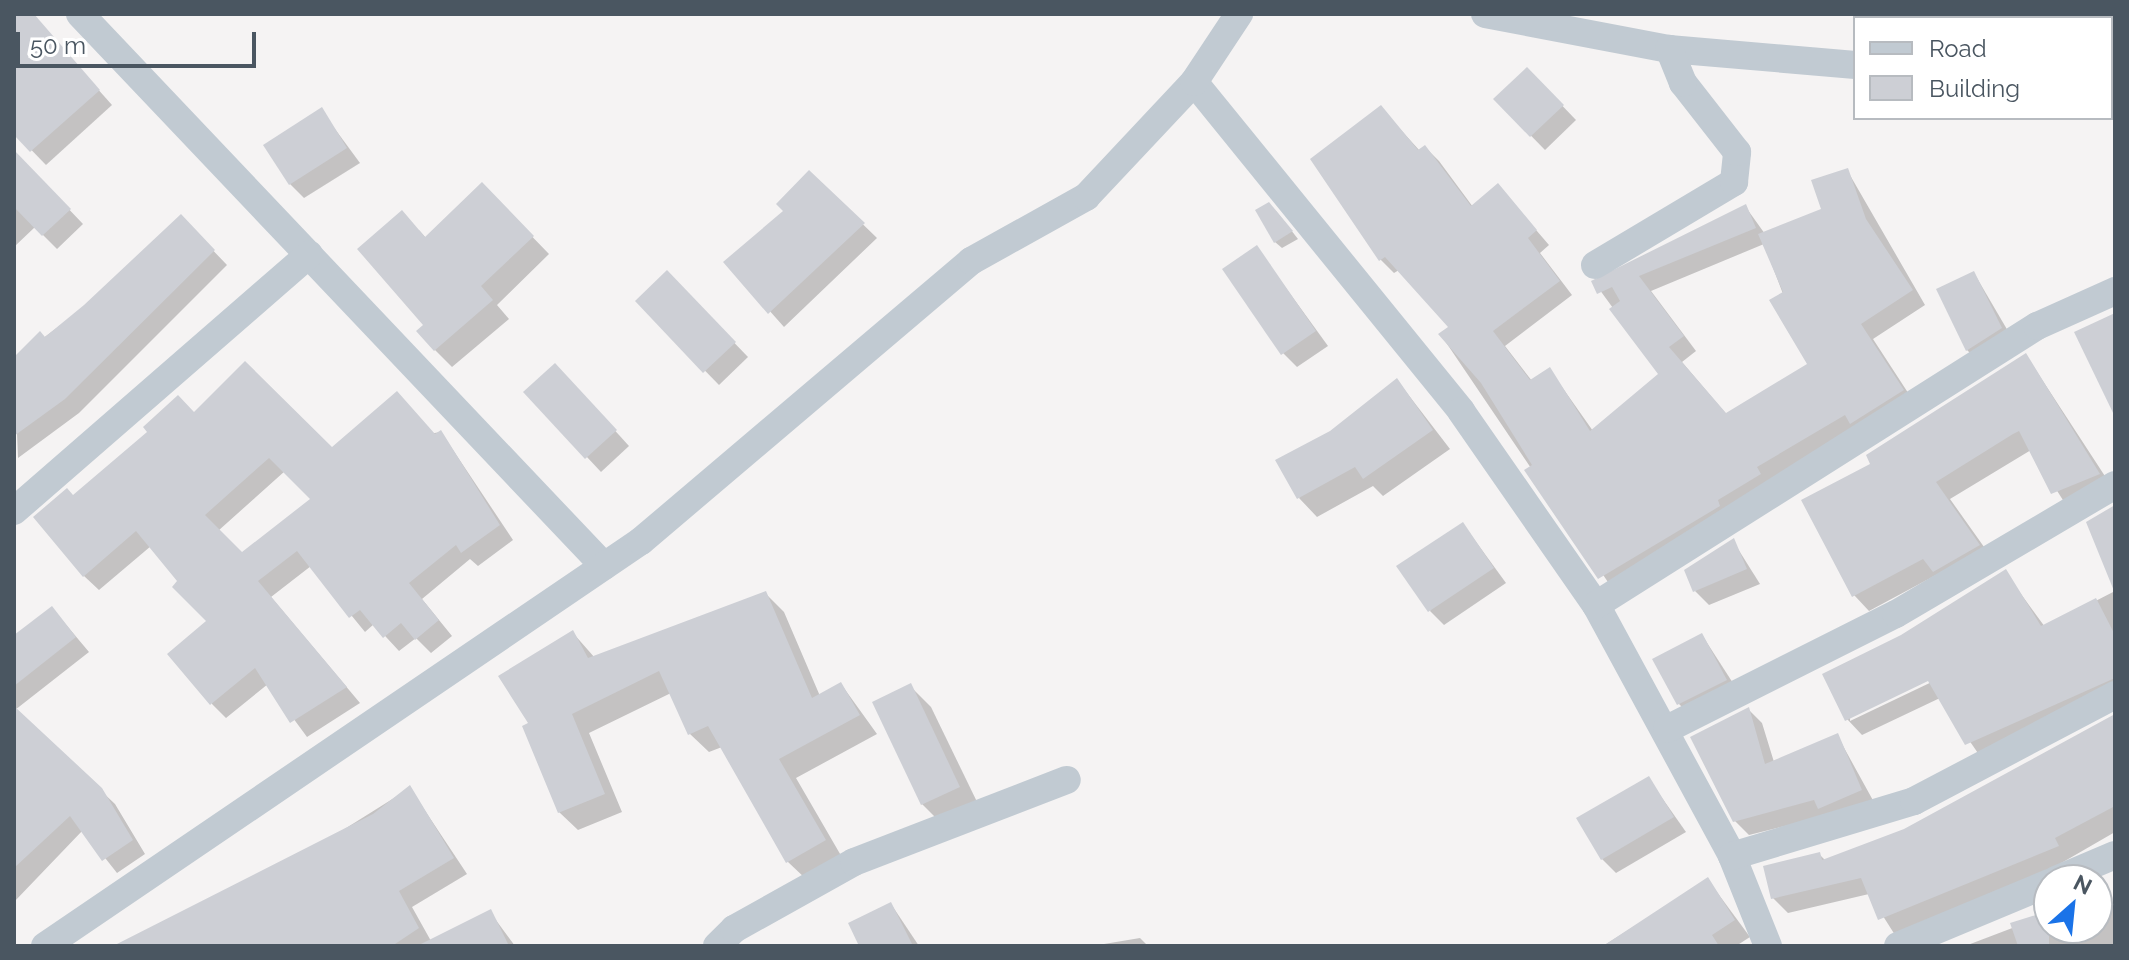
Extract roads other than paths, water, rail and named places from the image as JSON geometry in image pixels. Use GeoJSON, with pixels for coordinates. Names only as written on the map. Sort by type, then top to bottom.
{"type":"FeatureCollection","features":[{"type":"Feature","properties":{"kind":"street"},"geometry":{"type":"LineString","coordinates":[[80,14],[604,566]]}},
{"type":"Feature","properties":{"kind":"street"},"geometry":{"type":"LineString","coordinates":[[45,946],[78,936],[604,566],[971,261],[1086,197],[1194,82],[1239,14]]}},
{"type":"Feature","properties":{"kind":"street"},"geometry":{"type":"LineString","coordinates":[[1485,14],[1669,49],[1853,65]]}},
{"type":"Feature","properties":{"kind":"street"},"geometry":{"type":"LineString","coordinates":[[1595,265],[1734,182],[1737,152],[1683,83],[1669,49]]}},
{"type":"Feature","properties":{"kind":"street"},"geometry":{"type":"LineString","coordinates":[[1194,82],[1461,411],[1596,605],[1667,729],[1732,856],[1768,946]]}},
{"type":"Feature","properties":{"kind":"street"},"geometry":{"type":"LineString","coordinates":[[14,511],[309,255]]}},
{"type":"Feature","properties":{"kind":"street"},"geometry":{"type":"LineString","coordinates":[[1596,605],[2037,326],[2115,291]]}},
{"type":"Feature","properties":{"kind":"street"},"geometry":{"type":"LineString","coordinates":[[1667,729],[1896,614],[2115,485]]}},
{"type":"Feature","properties":{"kind":"street"},"geometry":{"type":"LineString","coordinates":[[1732,856],[1914,801],[2115,695]]}},
{"type":"Feature","properties":{"kind":"street"},"geometry":{"type":"LineString","coordinates":[[717,946],[734,929],[854,862],[1067,780]]}},
{"type":"Feature","properties":{"kind":"street"},"geometry":{"type":"LineString","coordinates":[[2094,864],[2115,855]]}},
{"type":"Feature","properties":{"kind":"street"},"geometry":{"type":"LineString","coordinates":[[1898,946],[2033,890]]}}]}
